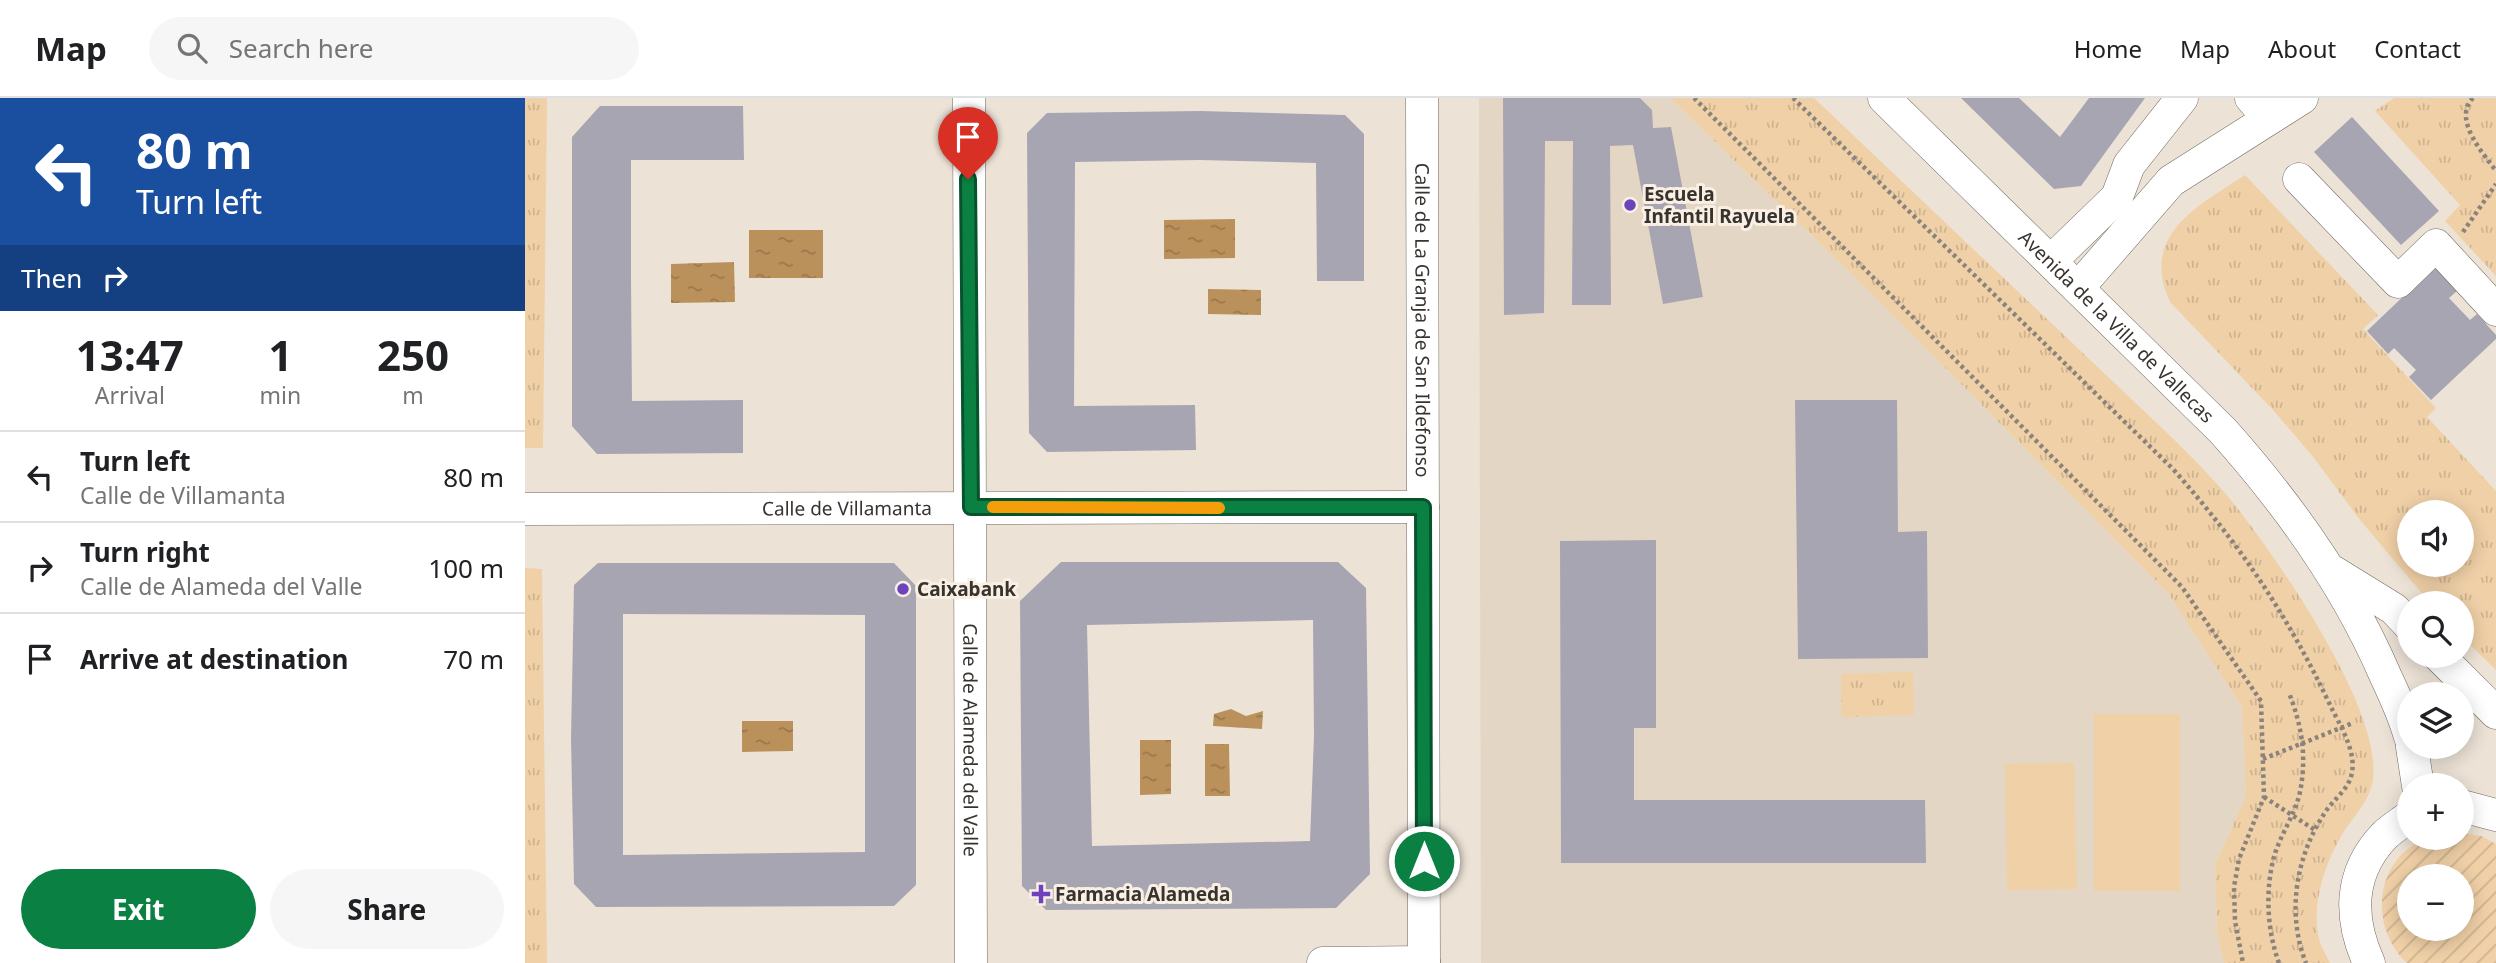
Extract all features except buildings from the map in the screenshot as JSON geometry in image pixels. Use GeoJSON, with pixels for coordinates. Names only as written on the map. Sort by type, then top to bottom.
{"type":"FeatureCollection","features":[{"type":"Feature","properties":{"kind":"street","name":"Calle de Alameda del Valle"},"geometry":{"type":"LineString","coordinates":[[969,98],[971,963]]}},
{"type":"Feature","properties":{"kind":"street","name":"Calle de La Granja de San Ildefonso"},"geometry":{"type":"LineString","coordinates":[[1422,98],[1424,963]]}},
{"type":"Feature","properties":{"kind":"street","name":"Avenida de la Villa de Vallecas"},"geometry":{"type":"LineString","coordinates":[[1884,98],[2239,448],[2293,516],[2329,569],[2379,660],[2397,705]]}},
{"type":"Feature","properties":{"kind":"street"},"geometry":{"type":"LineString","coordinates":[[2050,261],[2117,197],[2129,165],[2182,98]]}},
{"type":"Feature","properties":{"kind":"street"},"geometry":{"type":"LineString","coordinates":[[2078,288],[2171,181],[2262,107],[2302,98]]}},
{"type":"Feature","properties":{"kind":"street"},"geometry":{"type":"LineString","coordinates":[[2299,179],[2398,282],[2436,245],[2496,310]]}},
{"type":"Feature","properties":{"kind":"street"},"geometry":{"type":"LineString","coordinates":[[2117,197],[2171,181]]}},
{"type":"Feature","properties":{"kind":"street","name":"Calle de Villamanta"},"geometry":{"type":"LineString","coordinates":[[525,509],[1423,507]]}},
{"type":"Feature","properties":{"kind":"street","name":"Avenida de la Villa de Vallecas"},"geometry":{"type":"LineString","coordinates":[[2329,569],[2397,612]]}},
{"type":"Feature","properties":{"kind":"street"},"geometry":{"type":"LineString","coordinates":[[2451,668],[2496,713]]}},
{"type":"Feature","properties":{"kind":"street"},"geometry":{"type":"LineString","coordinates":[[2474,809],[2496,815]]}},
{"type":"Feature","properties":{"kind":"street"},"geometry":{"type":"LineString","coordinates":[[2369,963],[2358,940],[2354,912],[2357,884],[2367,858],[2384,836],[2397,826]]}},
{"type":"Feature","properties":{"kind":"street"},"geometry":{"type":"LineString","coordinates":[[1324,963],[1424,963]]}},
{"type":"Feature","properties":{"kind":"path"},"geometry":{"type":"LineString","coordinates":[[1694,98],[2182,587],[2261,701],[2264,797],[2239,859],[2234,887],[2235,921],[2243,963]]}},
{"type":"Feature","properties":{"kind":"path"},"geometry":{"type":"LineString","coordinates":[[1793,98],[2173,469],[2217,519],[2279,606],[2341,729],[2351,755],[2353,771],[2348,785],[2327,810],[2315,830],[2301,861],[2295,891],[2297,923],[2306,963]]}},
{"type":"Feature","properties":{"kind":"path"},"geometry":{"type":"LineString","coordinates":[[2473,98],[2465,113],[2472,135],[2496,171]]}},
{"type":"Feature","properties":{"kind":"path"},"geometry":{"type":"LineString","coordinates":[[2460,237],[2496,184]]}},
{"type":"Feature","properties":{"kind":"path"},"geometry":{"type":"LineString","coordinates":[[2279,963],[2270,929],[2269,899],[2274,857],[2299,796],[2303,775],[2304,743],[2299,717],[2289,693]]}},
{"type":"Feature","properties":{"kind":"path"},"geometry":{"type":"LineString","coordinates":[[2263,759],[2353,723]]}},
{"type":"Feature","properties":{"kind":"path"},"geometry":{"type":"LineString","coordinates":[[2264,797],[2315,830]]}},
{"type":"Feature","properties":{"kind":"shaded area"},"geometry":{"type":"Polygon","coordinates":[[[1479,98],[1670,98],[1871,293],[2168,593],[2242,707],[2246,796],[2215,865],[2217,932],[2224,963],[1481,963],[1479,98]]]}},
{"type":"Feature","properties":{"kind":"green space"},"geometry":{"type":"Polygon","coordinates":[[[525,98],[547,98],[543,448],[525,448],[525,98]]]}},
{"type":"Feature","properties":{"kind":"green space"},"geometry":{"type":"Polygon","coordinates":[[[1670,98],[1814,98],[2181,447],[2222,490],[2249,524],[2325,638],[2364,722],[2373,758],[2369,794],[2336,845],[2325,870],[2318,898],[2319,939],[2330,963],[2224,963],[2217,932],[2215,865],[2246,796],[2242,707],[2168,593],[1871,293],[1670,98]]]}},
{"type":"Feature","properties":{"kind":"green space"},"geometry":{"type":"Polygon","coordinates":[[[2394,98],[2496,98],[2496,276],[2445,221],[2460,205],[2375,111],[2394,98]]]}},
{"type":"Feature","properties":{"kind":"green space"},"geometry":{"type":"Polygon","coordinates":[[[2245,175],[2378,315],[2363,329],[2436,408],[2427,417],[2496,491],[2496,670],[2474,649],[2474,591],[2420,591],[2408,577],[2474,577],[2474,500],[2397,500],[2397,564],[2274,411],[2170,302],[2162,279],[2162,258],[2168,241],[2178,225],[2209,198],[2245,175]]]}},
{"type":"Feature","properties":{"kind":"green space"},"geometry":{"type":"Polygon","coordinates":[[[525,568],[542,569],[547,963],[525,963],[525,568]]]}},
{"type":"Feature","properties":{"kind":"green space"},"geometry":{"type":"Polygon","coordinates":[[[1913,672],[1914,715],[1841,717],[1841,674],[1913,672]]]}},
{"type":"Feature","properties":{"kind":"green space"},"geometry":{"type":"Polygon","coordinates":[[[2094,714],[2180,714],[2180,891],[2094,891],[2094,714]]]}},
{"type":"Feature","properties":{"kind":"green space"},"geometry":{"type":"Polygon","coordinates":[[[2074,763],[2077,889],[2007,890],[2005,764],[2074,763]]]}},
{"type":"Feature","properties":{"kind":"green space"},"geometry":{"type":"Polygon","coordinates":[[[2474,835],[2496,844],[2496,963],[2407,963],[2395,949],[2383,914],[2382,896],[2386,879],[2407,850],[2474,850],[2474,835]]]}},
{"type":"Feature","properties":{"kind":"water"},"geometry":{"type":"Polygon","coordinates":[[[1235,219],[1235,258],[1164,259],[1164,220],[1235,219]]]}},
{"type":"Feature","properties":{"kind":"water"},"geometry":{"type":"Polygon","coordinates":[[[749,230],[823,230],[823,278],[749,278],[749,230]]]}},
{"type":"Feature","properties":{"kind":"water"},"geometry":{"type":"Polygon","coordinates":[[[734,262],[735,302],[671,303],[671,264],[734,262]]]}},
{"type":"Feature","properties":{"kind":"water"},"geometry":{"type":"Polygon","coordinates":[[[1208,289],[1261,290],[1261,315],[1208,314],[1208,289]]]}},
{"type":"Feature","properties":{"kind":"water"},"geometry":{"type":"Polygon","coordinates":[[[1231,709],[1246,716],[1263,711],[1262,729],[1213,726],[1214,714],[1231,709]]]}},
{"type":"Feature","properties":{"kind":"water"},"geometry":{"type":"Polygon","coordinates":[[[742,721],[793,721],[793,751],[742,752],[742,721]]]}},
{"type":"Feature","properties":{"kind":"water"},"geometry":{"type":"Polygon","coordinates":[[[1140,740],[1171,740],[1171,794],[1140,795],[1140,740]]]}},
{"type":"Feature","properties":{"kind":"water"},"geometry":{"type":"Polygon","coordinates":[[[1205,744],[1229,744],[1230,796],[1205,796],[1205,744]]]}},
{"type":"Feature","properties":{"kind":"slow traffic"},"geometry":{"type":"LineString","coordinates":[[993,507],[1219,508]]}},
{"type":"Feature","properties":{"kind":"place","name":"Escuela Infantil Rayuela"},"geometry":{"type":"Point","coordinates":[1630,205]}},
{"type":"Feature","properties":{"kind":"place","name":"Caixabank"},"geometry":{"type":"Point","coordinates":[903,589]}},
{"type":"Feature","properties":{"kind":"place","name":"Farmacia Alameda"},"geometry":{"type":"Point","coordinates":[1041,894]}},
{"type":"Feature","properties":{"kind":"route"},"geometry":{"type":"LineString","coordinates":[[968,179],[971,507],[1423,507],[1424,861]]}}]}
